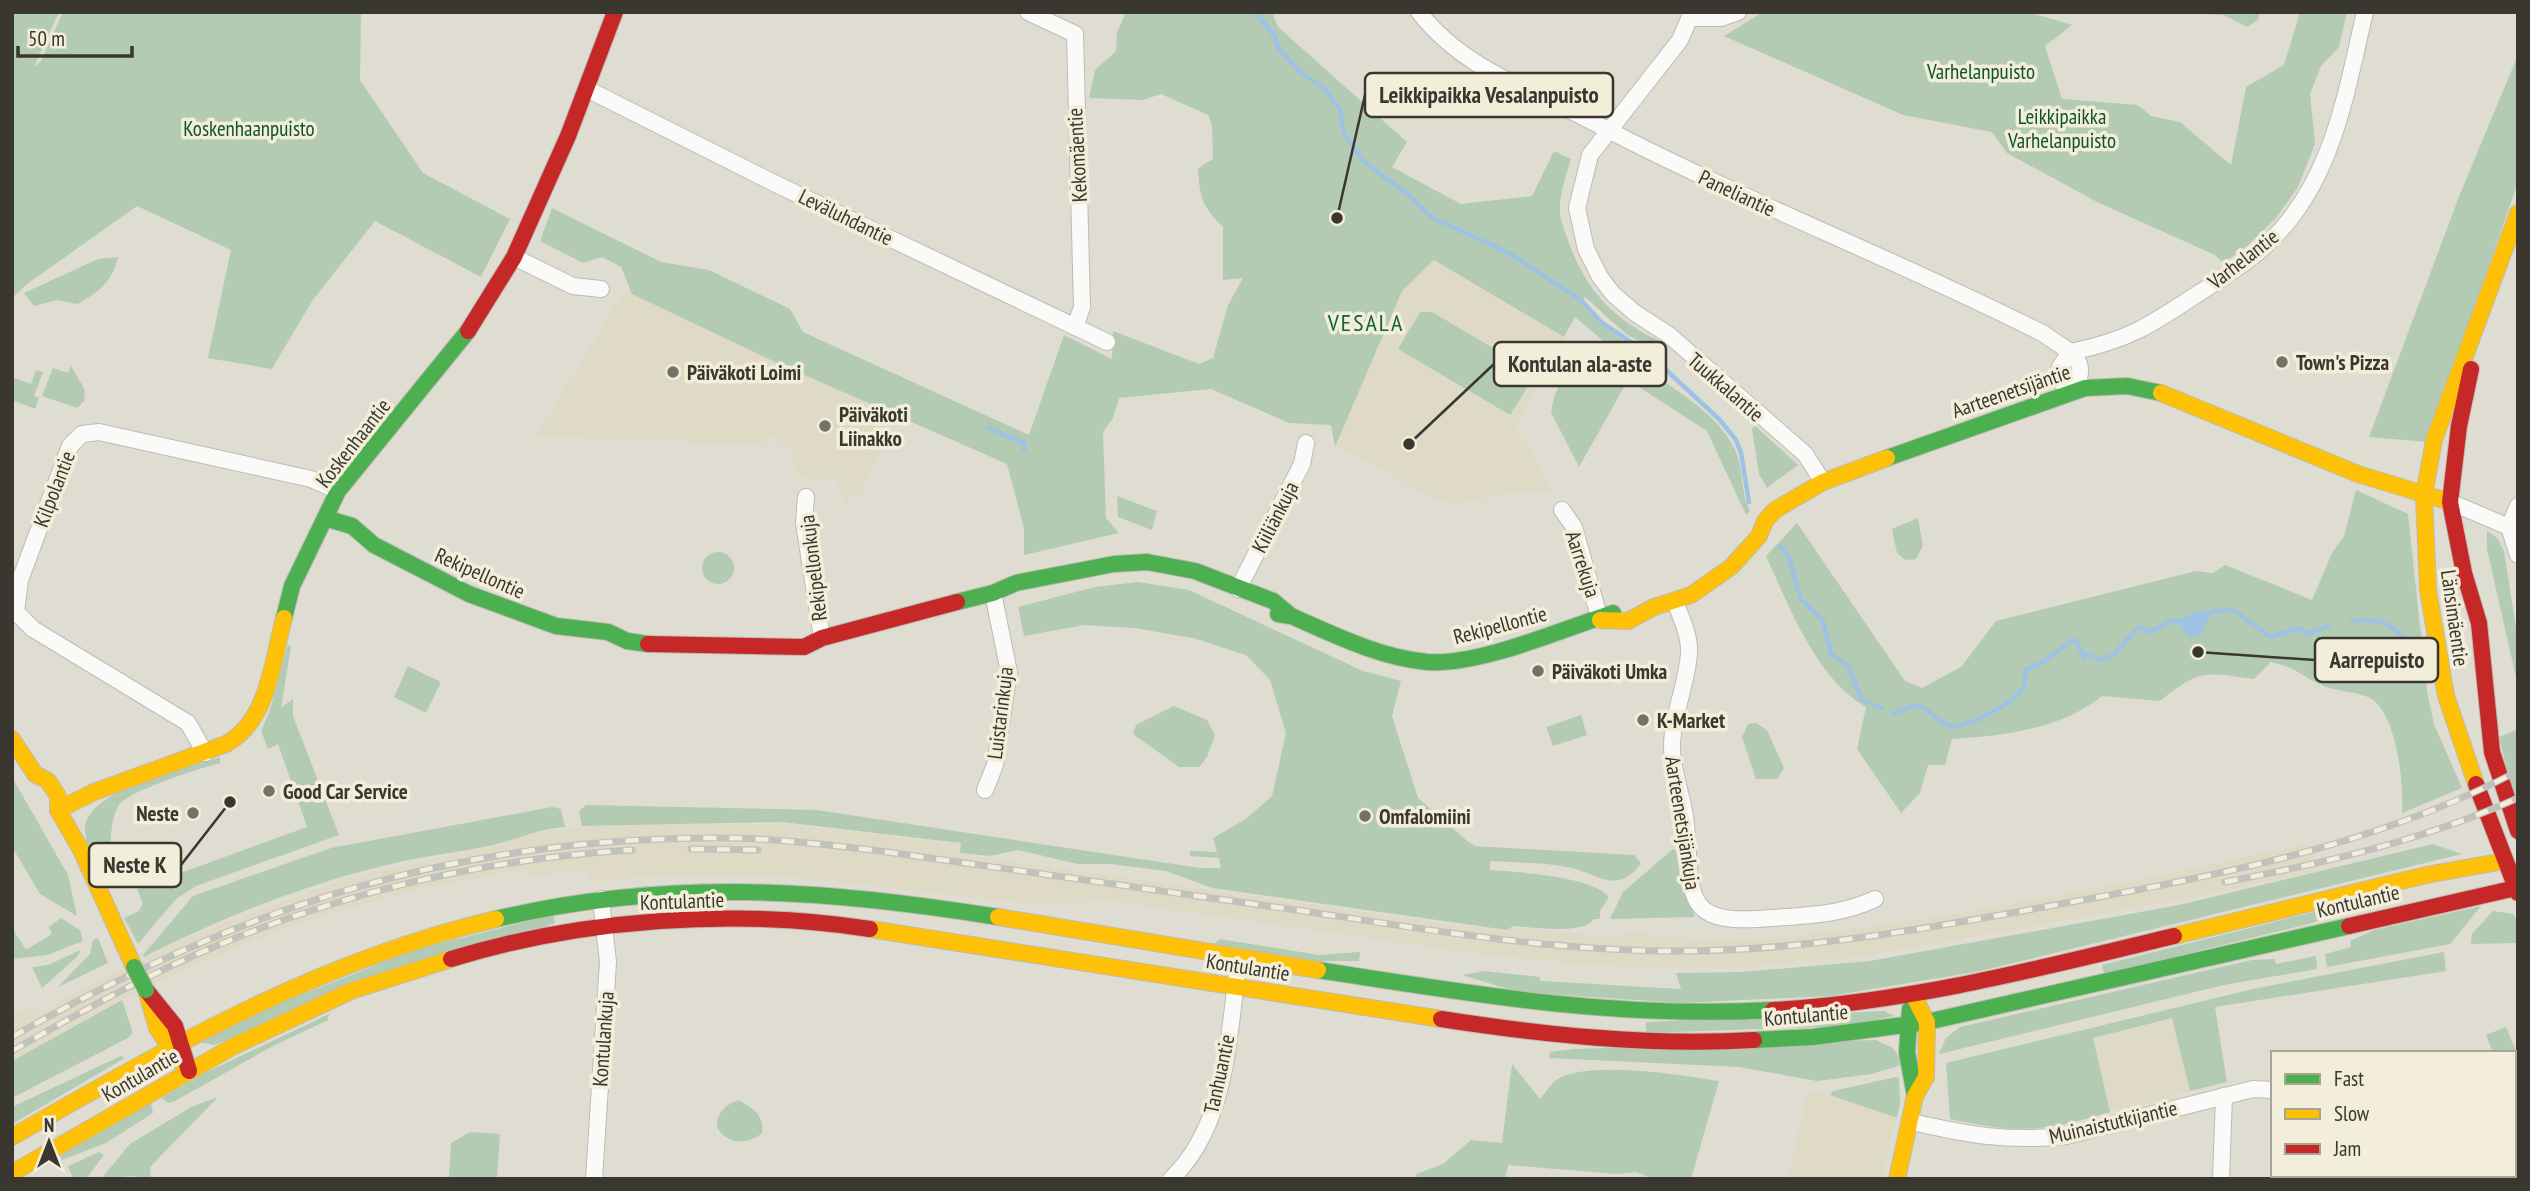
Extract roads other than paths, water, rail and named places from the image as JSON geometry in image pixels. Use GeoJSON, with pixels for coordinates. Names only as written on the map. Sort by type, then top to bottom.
{"type":"FeatureCollection","features":[{"type":"Feature","properties":{"kind":"main road","name":"Koskenhaantie"},"geometry":{"type":"LineString","coordinates":[[58,810],[94,792],[205,752],[240,736],[258,714],[292,586],[338,491],[458,347],[514,257],[587,89],[615,12]]}},
{"type":"Feature","properties":{"kind":"main road","name":"Länsimäentie"},"geometry":{"type":"LineString","coordinates":[[2517,890],[2511,860],[2446,696],[2428,590],[2424,495],[2430,459],[2441,420],[2518,213]]}},
{"type":"Feature","properties":{"kind":"main road","name":"Länsimäentie"},"geometry":{"type":"LineString","coordinates":[[2486,305],[2459,426],[2450,502],[2463,573],[2479,623],[2492,752],[2518,831]]}},
{"type":"Feature","properties":{"kind":"main road","name":"Aarteenetsijäntie"},"geometry":{"type":"LineString","coordinates":[[1675,602],[1714,581],[1759,536],[1773,529],[1784,517],[1789,504],[1824,482],[2074,390],[2109,386],[2161,392],[2358,474],[2450,502]]}},
{"type":"Feature","properties":{"kind":"main road","name":"Rekipellontie"},"geometry":{"type":"LineString","coordinates":[[325,518],[345,540],[374,545],[492,604],[573,629],[608,632],[627,641],[659,646],[703,648],[768,645],[793,636],[822,638],[993,593],[1009,583],[1025,579],[1044,580],[1105,564],[1154,562],[1181,566],[1238,589],[1265,595],[1280,602],[1292,616],[1371,651],[1429,662],[1476,657],[1600,620],[1625,608],[1654,607],[1675,602]]}},
{"type":"Feature","properties":{"kind":"main road"},"geometry":{"type":"LineString","coordinates":[[12,739],[35,774],[48,781],[58,796],[58,810],[86,860],[146,990],[151,1020],[167,1050],[189,1071]]}},
{"type":"Feature","properties":{"kind":"main road","name":"Kontulantie"},"geometry":{"type":"LineString","coordinates":[[12,1137],[253,1004],[381,952],[480,923],[601,899],[713,891],[801,892],[891,903],[1507,1001],[1660,1013],[1811,1009],[1913,995],[1985,982],[2426,875],[2511,860]]}},
{"type":"Feature","properties":{"kind":"main road","name":"Kontulantie"},"geometry":{"type":"LineString","coordinates":[[12,1173],[189,1071],[303,1012],[396,975],[491,947],[605,926],[718,919],[846,925],[1533,1033],[1604,1040],[1737,1041],[1813,1037],[1927,1022],[2517,890]]}},
{"type":"Feature","properties":{"kind":"main road"},"geometry":{"type":"LineString","coordinates":[[146,990],[167,1011],[184,1040],[189,1071]]}},
{"type":"Feature","properties":{"kind":"main road"},"geometry":{"type":"LineString","coordinates":[[1913,995],[1927,1022],[1926,1077],[1915,1096]]}},
{"type":"Feature","properties":{"kind":"main road"},"geometry":{"type":"LineString","coordinates":[[1897,1179],[1912,1122],[1915,1096],[1910,1079],[1906,1026],[1913,995]]}},
{"type":"Feature","properties":{"kind":"street","name":"Kekomäentie"},"geometry":{"type":"LineString","coordinates":[[1028,12],[1074,34],[1082,307],[1075,327]]}},
{"type":"Feature","properties":{"kind":"street","name":"Paneliantie"},"geometry":{"type":"LineString","coordinates":[[1419,12],[1440,37],[1473,62],[1606,132],[2029,327],[2070,352]]}},
{"type":"Feature","properties":{"kind":"street"},"geometry":{"type":"LineString","coordinates":[[1692,15],[1721,18],[1738,12]]}},
{"type":"Feature","properties":{"kind":"street","name":"Varhelantie"},"geometry":{"type":"LineString","coordinates":[[2070,352],[2131,337],[2245,263],[2284,227],[2309,192],[2330,150],[2365,12]]}},
{"type":"Feature","properties":{"kind":"street","name":"Tuukkalantie"},"geometry":{"type":"LineString","coordinates":[[1692,15],[1680,40],[1590,155],[1577,208],[1586,248],[1600,277],[1635,313],[1669,335],[1805,454],[1824,482]]}},
{"type":"Feature","properties":{"kind":"street","name":"Leväluhdantie"},"geometry":{"type":"LineString","coordinates":[[587,89],[774,183],[1107,342]]}},
{"type":"Feature","properties":{"kind":"street"},"geometry":{"type":"LineString","coordinates":[[514,257],[573,286],[601,289]]}},
{"type":"Feature","properties":{"kind":"street"},"geometry":{"type":"LineString","coordinates":[[2070,352],[2060,367],[2062,382],[2074,390]]}},
{"type":"Feature","properties":{"kind":"street","name":"Kilpolantie"},"geometry":{"type":"LineString","coordinates":[[205,752],[188,723],[33,629],[16,612],[20,580],[70,446],[82,434],[99,432],[311,479],[338,491]]}},
{"type":"Feature","properties":{"kind":"street","name":"Kiiliänkuja"},"geometry":{"type":"LineString","coordinates":[[1238,589],[1302,464],[1306,443]]}},
{"type":"Feature","properties":{"kind":"street","name":"Rekipellonkuja"},"geometry":{"type":"LineString","coordinates":[[806,497],[804,523],[822,638]]}},
{"type":"Feature","properties":{"kind":"street"},"geometry":{"type":"LineString","coordinates":[[2450,502],[2509,527]]}},
{"type":"Feature","properties":{"kind":"street"},"geometry":{"type":"LineString","coordinates":[[2518,506],[2509,527],[2518,555]]}},
{"type":"Feature","properties":{"kind":"street","name":"Aarrekuja"},"geometry":{"type":"LineString","coordinates":[[1562,510],[1574,527],[1600,620]]}},
{"type":"Feature","properties":{"kind":"street","name":"Luistarinkuja"},"geometry":{"type":"LineString","coordinates":[[985,790],[995,765],[1009,672],[993,593]]}},
{"type":"Feature","properties":{"kind":"street","name":"Aarteenetsijänkuja"},"geometry":{"type":"LineString","coordinates":[[1675,602],[1689,653],[1673,729],[1672,761],[1686,816],[1688,879],[1696,901],[1715,916],[1740,921],[1848,912],[1875,899]]}},
{"type":"Feature","properties":{"kind":"street","name":"Kontulankuja"},"geometry":{"type":"LineString","coordinates":[[594,1179],[608,962],[601,899]]}},
{"type":"Feature","properties":{"kind":"street","name":"Tanhuantie"},"geometry":{"type":"LineString","coordinates":[[1177,1177],[1198,1146],[1216,1102],[1239,958]]}},
{"type":"Feature","properties":{"kind":"street","name":"Muinaistutkijantie"},"geometry":{"type":"LineString","coordinates":[[1912,1122],[1975,1136],[2034,1140],[2066,1136],[2252,1089],[2271,1090]]}},
{"type":"Feature","properties":{"kind":"street"},"geometry":{"type":"LineString","coordinates":[[2221,1179],[2224,1096]]}},
{"type":"Feature","properties":{"kind":"water"},"geometry":{"type":"Polygon","coordinates":[[[2196,611],[2212,612],[2200,636],[2190,637],[2181,629],[2179,621],[2196,611]]]}},
{"type":"Feature","properties":{"kind":"waterway"},"geometry":{"type":"LineString","coordinates":[[1255,12],[1274,35],[1279,49],[1300,72],[1325,89],[1340,110],[1344,134],[1364,162],[1410,196],[1431,217],[1505,251],[1580,299],[1602,323],[1649,354],[1720,420],[1736,440],[1741,453],[1749,502]]}},
{"type":"Feature","properties":{"kind":"waterway"},"geometry":{"type":"LineString","coordinates":[[988,428],[1024,443],[1024,450]]}},
{"type":"Feature","properties":{"kind":"waterway"},"geometry":{"type":"LineString","coordinates":[[1781,547],[1790,560],[1800,598],[1823,621],[1831,654],[1848,666],[1862,700],[1882,708]]}},
{"type":"Feature","properties":{"kind":"waterway"},"geometry":{"type":"LineString","coordinates":[[2207,613],[2231,609],[2271,637],[2298,628],[2309,634],[2328,626]]}},
{"type":"Feature","properties":{"kind":"waterway"},"geometry":{"type":"LineString","coordinates":[[1893,713],[1919,706],[1944,723],[1963,725],[2013,698],[2024,686],[2026,670],[2045,661],[2072,640],[2076,641],[2084,657],[2088,654],[2101,660],[2113,655],[2139,627],[2150,632],[2171,621],[2182,621]]}},
{"type":"Feature","properties":{"kind":"waterway"},"geometry":{"type":"LineString","coordinates":[[2352,621],[2378,622],[2398,633],[2403,640],[2411,669],[2418,680]]}},
{"type":"Feature","properties":{"kind":"railway"},"geometry":{"type":"LineString","coordinates":[[12,1037],[97,991],[182,951],[267,917],[353,888],[441,866],[531,850],[624,841],[721,838],[781,841],[880,851],[1482,937],[1616,949],[1718,950],[1774,947],[1887,934],[2215,874],[2370,833],[2420,815],[2518,771]]}},
{"type":"Feature","properties":{"kind":"railway"},"geometry":{"type":"LineString","coordinates":[[2225,882],[2374,849],[2447,826],[2518,798]]}},
{"type":"Feature","properties":{"kind":"railway"},"geometry":{"type":"LineString","coordinates":[[691,849],[758,850]]}},
{"type":"Feature","properties":{"kind":"railway"},"geometry":{"type":"LineString","coordinates":[[12,1051],[102,1001],[195,955],[301,914],[355,897],[464,871],[632,850]]}},
{"type":"Feature","properties":{"kind":"place","name":"Leikkipaikka Vesalanpuisto"},"geometry":{"type":"Point","coordinates":[1337,218]}},
{"type":"Feature","properties":{"kind":"place","name":"Town's Pizza"},"geometry":{"type":"Point","coordinates":[2282,362]}},
{"type":"Feature","properties":{"kind":"place","name":"Päiväkoti Loimi"},"geometry":{"type":"Point","coordinates":[673,372]}},
{"type":"Feature","properties":{"kind":"place","name":"Päiväkoti Liinakko"},"geometry":{"type":"Point","coordinates":[825,426]}},
{"type":"Feature","properties":{"kind":"place","name":"Kontulan ala-aste"},"geometry":{"type":"Point","coordinates":[1409,444]}},
{"type":"Feature","properties":{"kind":"place","name":"Aarrepuisto"},"geometry":{"type":"Point","coordinates":[2198,652]}},
{"type":"Feature","properties":{"kind":"place","name":"Päiväkoti Umka"},"geometry":{"type":"Point","coordinates":[1538,671]}},
{"type":"Feature","properties":{"kind":"place","name":"K-Market"},"geometry":{"type":"Point","coordinates":[1643,720]}},
{"type":"Feature","properties":{"kind":"place","name":"Good Car Service"},"geometry":{"type":"Point","coordinates":[269,791]}},
{"type":"Feature","properties":{"kind":"place","name":"Neste K"},"geometry":{"type":"Point","coordinates":[230,802]}},
{"type":"Feature","properties":{"kind":"place","name":"Neste"},"geometry":{"type":"Point","coordinates":[193,813]}},
{"type":"Feature","properties":{"kind":"place","name":"Omfalomiini"},"geometry":{"type":"Point","coordinates":[1365,816]}},
{"type":"Feature","properties":{"kind":"district","name":"VESALA"},"geometry":{"type":"Point","coordinates":[1366,322]}},
{"type":"Feature","properties":{"kind":"park label","name":"Varhelanpuisto"},"geometry":{"type":"Point","coordinates":[1981,71]}},
{"type":"Feature","properties":{"kind":"park label","name":"Koskenhaanpuisto"},"geometry":{"type":"Point","coordinates":[249,128]}},
{"type":"Feature","properties":{"kind":"park label","name":"Leikkipaikka Varhelanpuisto"},"geometry":{"type":"Point","coordinates":[2062,128]}}]}
